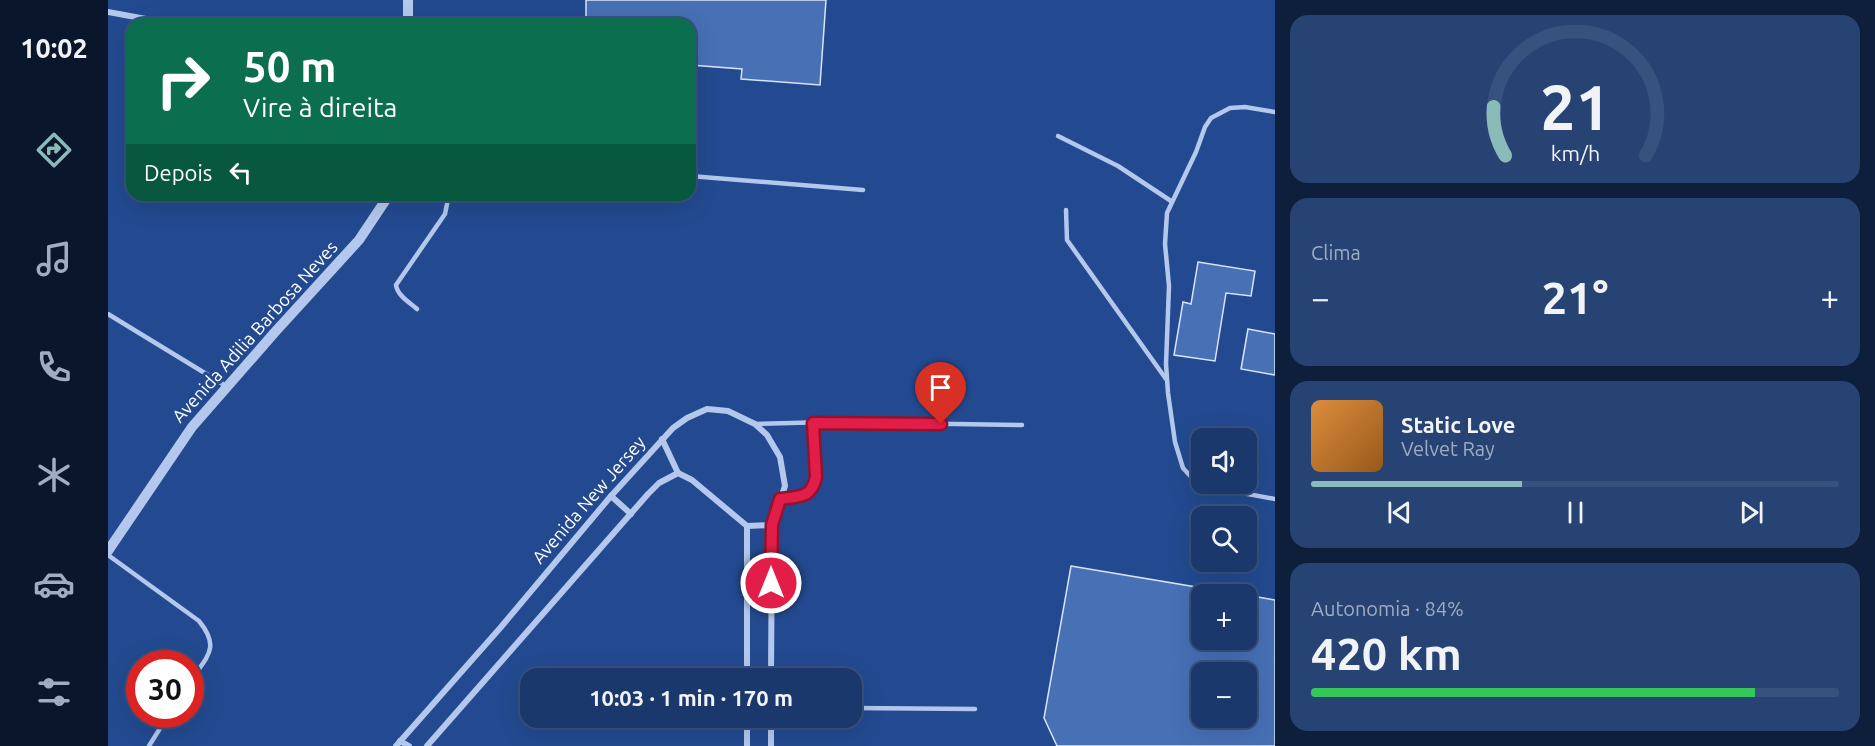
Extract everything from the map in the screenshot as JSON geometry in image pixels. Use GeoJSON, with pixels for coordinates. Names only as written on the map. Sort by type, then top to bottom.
{"type":"FeatureCollection","features":[{"type":"Feature","properties":{"kind":"street"},"geometry":{"type":"LineString","coordinates":[[408,0],[408,18]]}},
{"type":"Feature","properties":{"kind":"street"},"geometry":{"type":"LineString","coordinates":[[108,12],[140,18]]}},
{"type":"Feature","properties":{"kind":"street","name":"Avenida Adilia Barbosa Neves"},"geometry":{"type":"LineString","coordinates":[[108,553],[184,436],[358,240],[385,201]]}},
{"type":"Feature","properties":{"kind":"street","name":"Avenida New Jersey"},"geometry":{"type":"LineString","coordinates":[[398,743],[662,439],[687,418],[707,409],[728,411],[755,424],[767,435],[780,457],[785,486],[772,525],[771,668]]}},
{"type":"Feature","properties":{"kind":"street"},"geometry":{"type":"LineString","coordinates":[[662,439],[678,474],[692,480],[747,526],[772,525]]}},
{"type":"Feature","properties":{"kind":"street"},"geometry":{"type":"LineString","coordinates":[[427,746],[648,494],[659,483],[678,474]]}},
{"type":"Feature","properties":{"kind":"street"},"geometry":{"type":"LineString","coordinates":[[611,496],[631,514]]}},
{"type":"Feature","properties":{"kind":"street"},"geometry":{"type":"LineString","coordinates":[[747,526],[747,668]]}},
{"type":"Feature","properties":{"kind":"street"},"geometry":{"type":"LineString","coordinates":[[747,728],[747,746]]}},
{"type":"Feature","properties":{"kind":"street"},"geometry":{"type":"LineString","coordinates":[[771,728],[771,746]]}},
{"type":"Feature","properties":{"kind":"street"},"geometry":{"type":"LineString","coordinates":[[398,743],[409,746]]}},
{"type":"Feature","properties":{"kind":"lane"},"geometry":{"type":"LineString","coordinates":[[1191,477],[1183,468],[1175,442],[1168,382],[1169,286],[1165,225],[1171,201],[1211,118],[1230,108],[1245,107],[1275,112]]}},
{"type":"Feature","properties":{"kind":"lane"},"geometry":{"type":"LineString","coordinates":[[1058,136],[1118,166],[1171,201]]}},
{"type":"Feature","properties":{"kind":"lane"},"geometry":{"type":"LineString","coordinates":[[696,176],[863,190]]}},
{"type":"Feature","properties":{"kind":"lane"},"geometry":{"type":"LineString","coordinates":[[417,309],[402,296],[396,285],[445,214],[448,201]]}},
{"type":"Feature","properties":{"kind":"lane"},"geometry":{"type":"LineString","coordinates":[[1066,210],[1067,240],[1168,382]]}},
{"type":"Feature","properties":{"kind":"lane"},"geometry":{"type":"LineString","coordinates":[[108,314],[226,386]]}},
{"type":"Feature","properties":{"kind":"lane"},"geometry":{"type":"LineString","coordinates":[[780,499],[804,495],[810,492],[814,485],[816,477],[813,423]]}},
{"type":"Feature","properties":{"kind":"lane"},"geometry":{"type":"LineString","coordinates":[[755,424],[1022,425]]}},
{"type":"Feature","properties":{"kind":"lane"},"geometry":{"type":"LineString","coordinates":[[1248,494],[1275,499]]}},
{"type":"Feature","properties":{"kind":"lane"},"geometry":{"type":"LineString","coordinates":[[108,553],[199,621],[209,633],[212,644],[204,661]]}},
{"type":"Feature","properties":{"kind":"lane"},"geometry":{"type":"LineString","coordinates":[[862,708],[975,709]]}},
{"type":"Feature","properties":{"kind":"lane"},"geometry":{"type":"LineString","coordinates":[[149,746],[161,728]]}},
{"type":"Feature","properties":{"kind":"building"},"geometry":{"type":"Polygon","coordinates":[[[586,0],[826,0],[820,85],[741,79],[742,69],[696,65],[696,18],[586,18],[586,0]]]}},
{"type":"Feature","properties":{"kind":"building"},"geometry":{"type":"Polygon","coordinates":[[[1198,262],[1255,271],[1251,296],[1226,293],[1215,361],[1174,355],[1183,302],[1191,304],[1198,262]]]}},
{"type":"Feature","properties":{"kind":"building"},"geometry":{"type":"Polygon","coordinates":[[[1248,329],[1275,334],[1275,375],[1241,369],[1248,329]]]}},
{"type":"Feature","properties":{"kind":"building"},"geometry":{"type":"Polygon","coordinates":[[[1071,566],[1191,586],[1191,650],[1257,650],[1257,597],[1275,600],[1275,746],[1057,746],[1044,718],[1071,566]]]}},
{"type":"Feature","properties":{"kind":"route"},"geometry":{"type":"LineString","coordinates":[[771,583],[772,525],[780,499],[804,495],[810,492],[814,485],[816,477],[813,423],[941,424]]}}]}
